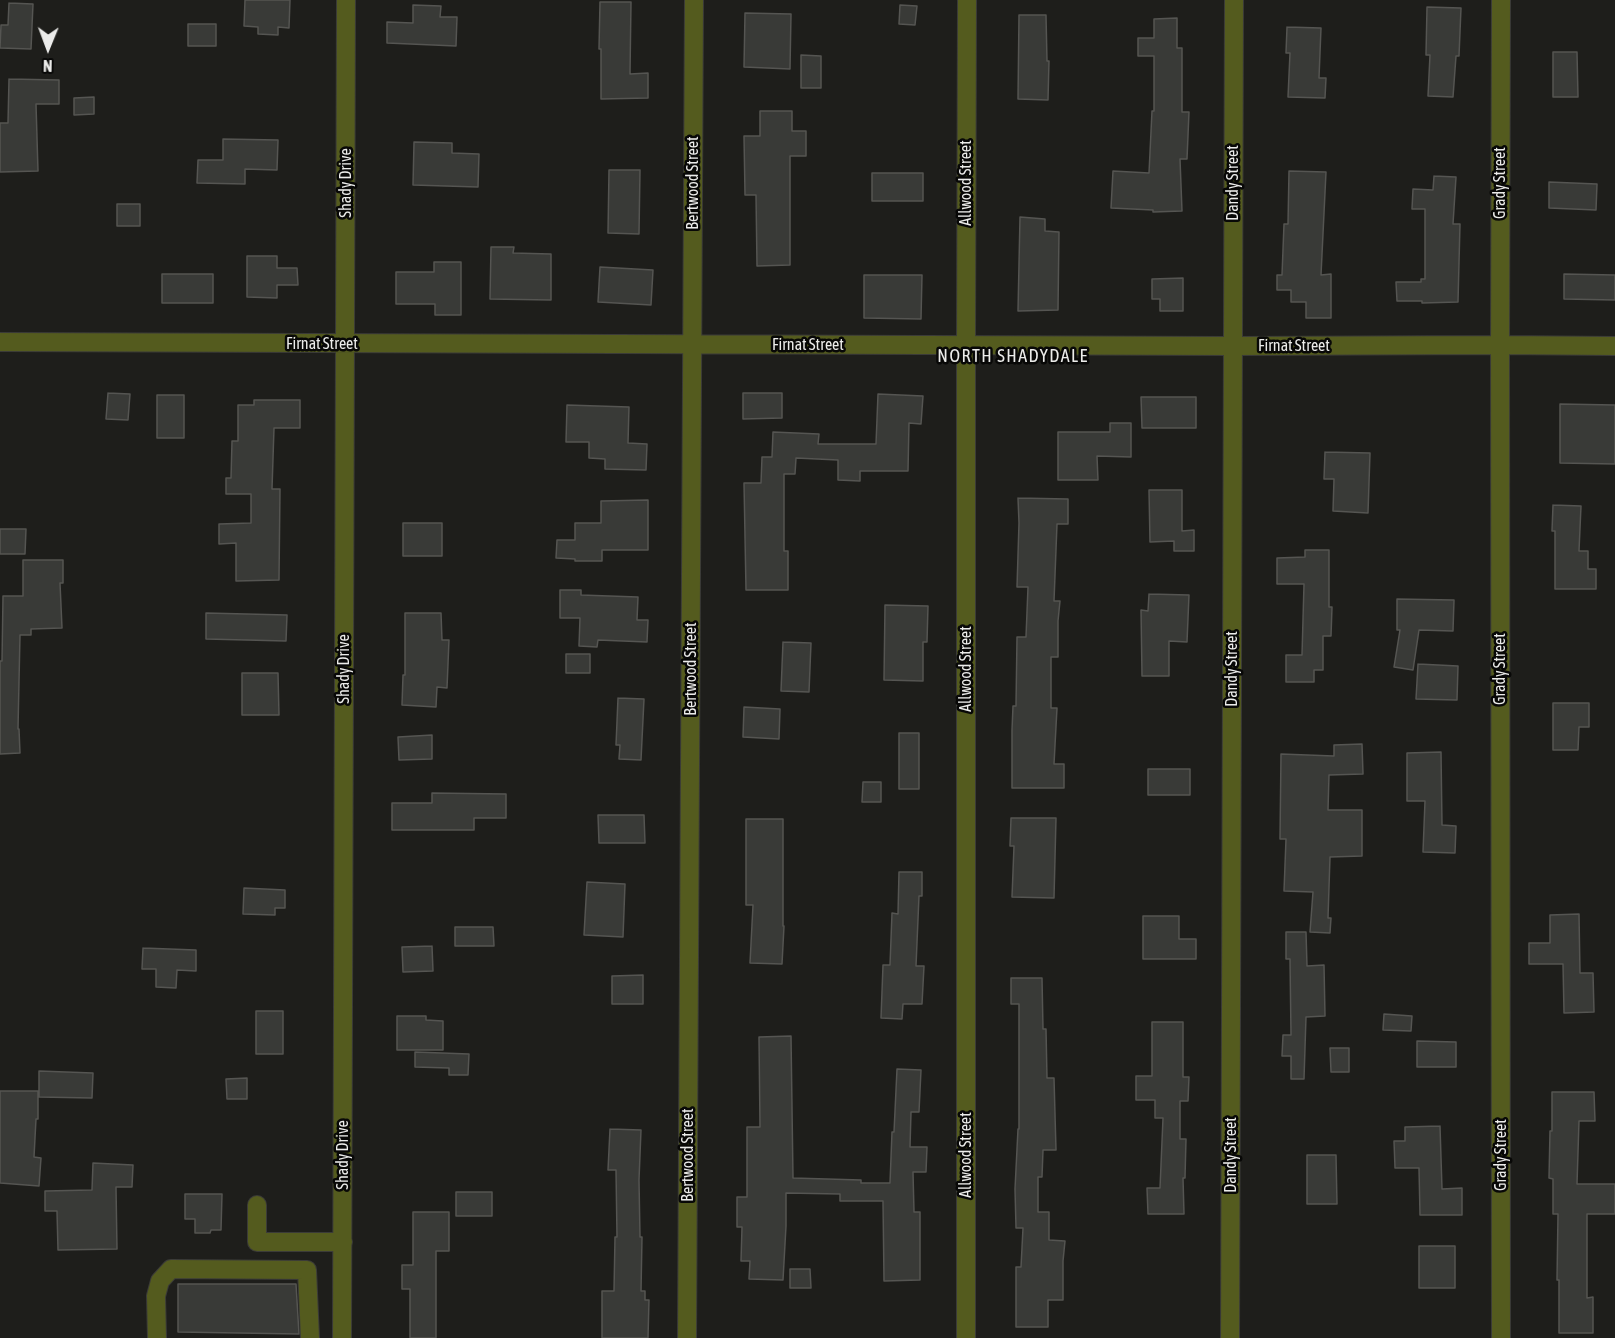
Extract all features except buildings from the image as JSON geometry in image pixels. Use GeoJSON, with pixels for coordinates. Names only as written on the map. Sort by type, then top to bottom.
{"type":"FeatureCollection","features":[{"type":"Feature","properties":{"kind":"street","name":"Shady Drive"},"geometry":{"type":"LineString","coordinates":[[342,1338],[346,0]]}},
{"type":"Feature","properties":{"kind":"street","name":"Bertwood Street"},"geometry":{"type":"LineString","coordinates":[[687,1338],[694,0]]}},
{"type":"Feature","properties":{"kind":"street","name":"Allwood Street"},"geometry":{"type":"LineString","coordinates":[[966,1338],[967,0]]}},
{"type":"Feature","properties":{"kind":"street","name":"Dandy Street"},"geometry":{"type":"LineString","coordinates":[[1230,1338],[1234,0]]}},
{"type":"Feature","properties":{"kind":"street","name":"Grady Street"},"geometry":{"type":"LineString","coordinates":[[1501,0],[1501,1338]]}},
{"type":"Feature","properties":{"kind":"street","name":"Firnat Street"},"geometry":{"type":"LineString","coordinates":[[0,342],[1615,346]]}},
{"type":"Feature","properties":{"kind":"street"},"geometry":{"type":"LineString","coordinates":[[257,1205],[257,1242],[343,1242]]}},
{"type":"Feature","properties":{"kind":"street"},"geometry":{"type":"LineString","coordinates":[[158,1338],[156,1296],[160,1281],[171,1269],[307,1270],[310,1338]]}},
{"type":"Feature","properties":{"kind":"district","name":"NORTH SHADYDALE"},"geometry":{"type":"Point","coordinates":[1013,356]}}]}
